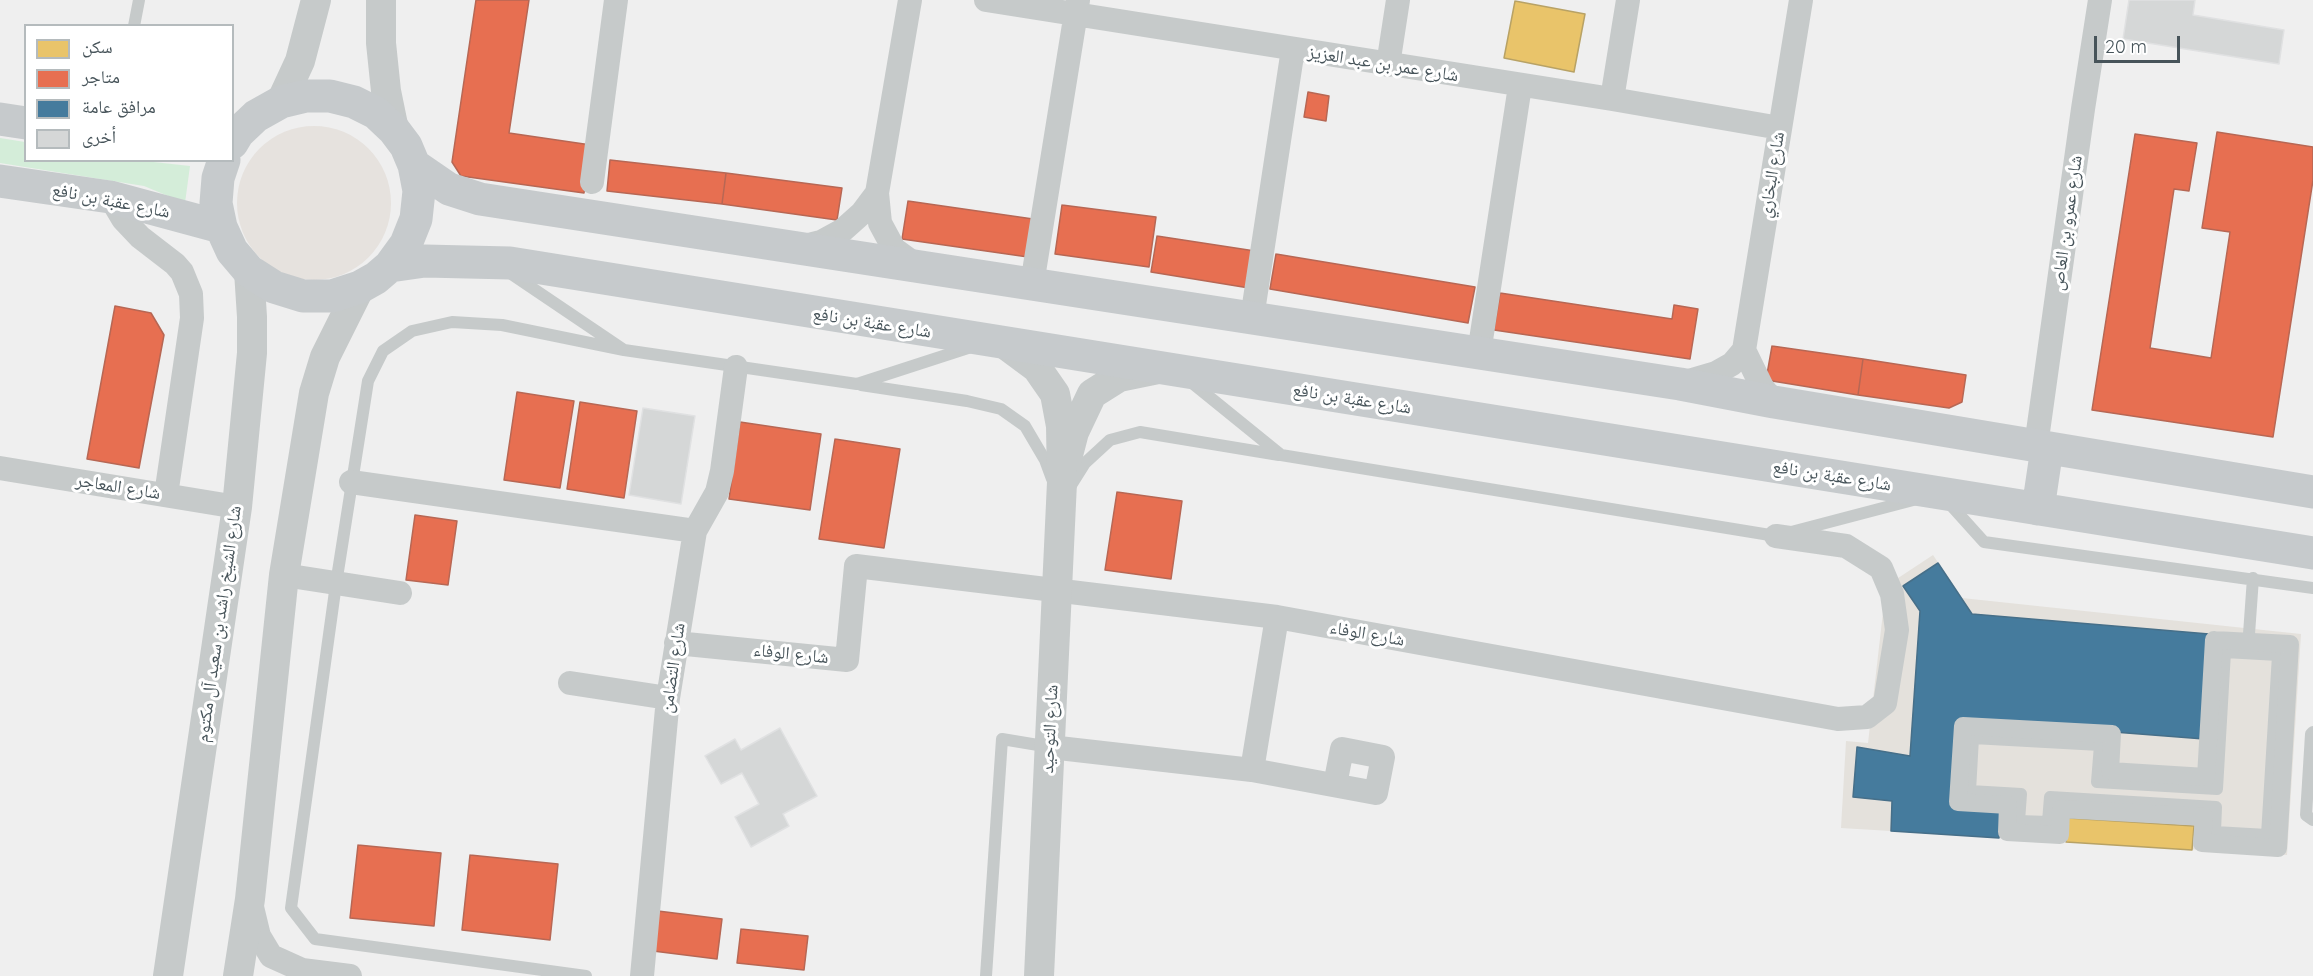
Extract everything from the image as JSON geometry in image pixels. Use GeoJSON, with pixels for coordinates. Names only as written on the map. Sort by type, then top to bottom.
{"type":"FeatureCollection","features":[{"type":"Feature","properties":{"kind":"main road"},"geometry":{"type":"LineString","coordinates":[[223,162],[218,178],[216,203],[221,227],[232,251],[249,271],[274,287],[303,296],[332,296],[360,287],[376,278],[390,266],[406,244],[416,219],[419,191],[414,165],[406,146],[394,130],[376,113],[354,102],[330,96],[306,96],[257,114],[234,140]]}},
{"type":"Feature","properties":{"kind":"main road"},"geometry":{"type":"LineString","coordinates":[[0,119],[24,123]]}},
{"type":"Feature","properties":{"kind":"main road"},"geometry":{"type":"LineString","coordinates":[[414,165],[449,189],[480,199],[1680,384],[1774,402],[2313,492]]}},
{"type":"Feature","properties":{"kind":"main road","name":"شارع عقبة بن نافع"},"geometry":{"type":"LineString","coordinates":[[0,181],[110,197],[221,227]]}},
{"type":"Feature","properties":{"kind":"main road","name":"شارع عقبة بن نافع"},"geometry":{"type":"LineString","coordinates":[[390,266],[425,261],[494,263],[544,269],[2313,553]]}},
{"type":"Feature","properties":{"kind":"main road"},"geometry":{"type":"LineString","coordinates":[[2038,509],[2041,447]]}},
{"type":"Feature","properties":{"kind":"street"},"geometry":{"type":"LineString","coordinates":[[257,114],[300,61],[316,0]]}},
{"type":"Feature","properties":{"kind":"street"},"geometry":{"type":"LineString","coordinates":[[381,0],[381,43],[386,91],[394,130]]}},
{"type":"Feature","properties":{"kind":"street"},"geometry":{"type":"LineString","coordinates":[[592,182],[616,0]]}},
{"type":"Feature","properties":{"kind":"street"},"geometry":{"type":"LineString","coordinates":[[910,0],[877,193],[880,223],[894,249],[917,266]]}},
{"type":"Feature","properties":{"kind":"street","name":"شارع عمر بن عبد العزيز"},"geometry":{"type":"LineString","coordinates":[[986,0],[1077,7],[1293,49],[1780,128]]}},
{"type":"Feature","properties":{"kind":"street"},"geometry":{"type":"LineString","coordinates":[[1388,65],[1398,0]]}},
{"type":"Feature","properties":{"kind":"street"},"geometry":{"type":"LineString","coordinates":[[1612,99],[1628,0]]}},
{"type":"Feature","properties":{"kind":"street","name":"شارع البخاري"},"geometry":{"type":"LineString","coordinates":[[1744,350],[1801,0]]}},
{"type":"Feature","properties":{"kind":"street","name":"شارع عمرو بن العاص"},"geometry":{"type":"LineString","coordinates":[[2041,447],[2083,109],[2100,0]]}},
{"type":"Feature","properties":{"kind":"street"},"geometry":{"type":"LineString","coordinates":[[1032,284],[1077,7]]}},
{"type":"Feature","properties":{"kind":"street"},"geometry":{"type":"LineString","coordinates":[[1252,318],[1293,49]]}},
{"type":"Feature","properties":{"kind":"street"},"geometry":{"type":"LineString","coordinates":[[1479,353],[1520,86]]}},
{"type":"Feature","properties":{"kind":"street"},"geometry":{"type":"LineString","coordinates":[[798,248],[821,242],[843,230],[862,213],[877,193]]}},
{"type":"Feature","properties":{"kind":"street"},"geometry":{"type":"LineString","coordinates":[[110,197],[123,219],[140,237],[183,272],[191,294],[192,318],[166,495]]}},
{"type":"Feature","properties":{"kind":"street","name":"شارع الشيخ راشد بن سعيد آل مكتوم"},"geometry":{"type":"LineString","coordinates":[[168,976],[237,507],[252,353],[249,271]]}},
{"type":"Feature","properties":{"kind":"street"},"geometry":{"type":"LineString","coordinates":[[238,976],[250,899],[284,575],[314,393],[325,357],[360,287]]}},
{"type":"Feature","properties":{"kind":"street","name":"شارع التوحيد"},"geometry":{"type":"LineString","coordinates":[[996,343],[1037,368],[1055,394],[1062,426],[1062,492],[1039,976]]}},
{"type":"Feature","properties":{"kind":"street"},"geometry":{"type":"LineString","coordinates":[[1680,384],[1716,373],[1732,364],[1744,350],[1762,387],[1774,402]]}},
{"type":"Feature","properties":{"kind":"street","name":"شارع التضامن"},"geometry":{"type":"LineString","coordinates":[[642,976],[668,698],[676,643],[695,531],[717,492],[723,471],[736,368]]}},
{"type":"Feature","properties":{"kind":"street","name":"شارع التوحيد"},"geometry":{"type":"LineString","coordinates":[[1062,492],[1074,432],[1092,394],[1119,377],[1169,370]]}},
{"type":"Feature","properties":{"kind":"street","name":"شارع المعاجر"},"geometry":{"type":"LineString","coordinates":[[0,468],[237,507]]}},
{"type":"Feature","properties":{"kind":"street"},"geometry":{"type":"LineString","coordinates":[[351,482],[695,531]]}},
{"type":"Feature","properties":{"kind":"street","name":"شارع الوفاء"},"geometry":{"type":"LineString","coordinates":[[676,643],[847,660],[856,566],[1277,617],[1838,719],[1867,717],[1885,703],[1897,630],[1892,594],[1881,568],[1846,546],[1776,536]]}},
{"type":"Feature","properties":{"kind":"street"},"geometry":{"type":"LineString","coordinates":[[284,575],[400,593]]}},
{"type":"Feature","properties":{"kind":"street"},"geometry":{"type":"LineString","coordinates":[[1252,770],[1277,617]]}},
{"type":"Feature","properties":{"kind":"street"},"geometry":{"type":"LineString","coordinates":[[2214,640],[2248,648],[2290,644],[2278,848],[2202,843],[2204,817],[2192,816],[2061,809],[2060,835],[2007,832],[2008,805],[1958,802],[1962,726],[2112,734],[2110,771],[2206,777],[2214,640]]}},
{"type":"Feature","properties":{"kind":"street"},"geometry":{"type":"LineString","coordinates":[[570,683],[668,698]]}},
{"type":"Feature","properties":{"kind":"street"},"geometry":{"type":"LineString","coordinates":[[1050,747],[1252,770],[1335,785]]}},
{"type":"Feature","properties":{"kind":"street"},"geometry":{"type":"LineString","coordinates":[[250,899],[259,936],[271,956],[302,970],[350,976]]}},
{"type":"Feature","properties":{"kind":"street"},"geometry":{"type":"LineString","coordinates":[[278,976],[302,970]]}},
{"type":"Feature","properties":{"kind":"lane"},"geometry":{"type":"LineString","coordinates":[[134,24],[139,0]]}},
{"type":"Feature","properties":{"kind":"lane"},"geometry":{"type":"LineString","coordinates":[[494,263],[624,350]]}},
{"type":"Feature","properties":{"kind":"lane"},"geometry":{"type":"LineString","coordinates":[[586,976],[315,939],[291,908],[336,584],[368,381],[383,351],[412,331],[452,322],[502,325],[624,350],[967,401],[1001,409],[1025,426],[1062,492],[1085,463],[1110,440],[1140,432],[1776,536],[1940,493],[1984,542],[2313,588]]}},
{"type":"Feature","properties":{"kind":"lane"},"geometry":{"type":"LineString","coordinates":[[856,384],[996,343]]}},
{"type":"Feature","properties":{"kind":"lane"},"geometry":{"type":"LineString","coordinates":[[1169,370],[1281,455]]}},
{"type":"Feature","properties":{"kind":"lane"},"geometry":{"type":"LineString","coordinates":[[2248,648],[2253,578]]}},
{"type":"Feature","properties":{"kind":"lane"},"geometry":{"type":"LineString","coordinates":[[2313,732],[2310,734],[2306,815],[2313,820]]}},
{"type":"Feature","properties":{"kind":"lane"},"geometry":{"type":"LineString","coordinates":[[986,976],[1002,739],[1050,747]]}},
{"type":"Feature","properties":{"kind":"shaded area"},"geometry":{"type":"Polygon","coordinates":[[[1933,555],[1962,598],[2301,634],[2287,855],[1841,828],[1846,741],[1868,743],[1886,586],[1933,555]]]}},
{"type":"Feature","properties":{"kind":"green space"},"geometry":{"type":"Polygon","coordinates":[[[0,138],[24,142],[24,162],[154,162],[190,166],[185,203],[144,186],[0,163],[0,138]]]}},
{"type":"Feature","properties":{"kind":"sand"},"geometry":{"type":"Polygon","coordinates":[[[314,126],[343,132],[357,139],[368,149],[378,160],[385,174],[391,203],[385,232],[378,246],[368,257],[357,267],[343,274],[314,280],[285,274],[271,267],[260,257],[250,246],[243,232],[237,203],[243,174],[250,160],[260,149],[271,139],[285,132],[314,126]]]}},
{"type":"Feature","properties":{"kind":"building: سكن"},"geometry":{"type":"Polygon","coordinates":[[[1515,1],[1585,14],[1574,72],[1504,58],[1515,1]]]}},
{"type":"Feature","properties":{"kind":"building: سكن"},"geometry":{"type":"Polygon","coordinates":[[[2068,818],[2194,826],[2192,850],[2066,842],[2068,818]]]}},
{"type":"Feature","properties":{"kind":"building: متاجر"},"geometry":{"type":"Polygon","coordinates":[[[476,0],[529,0],[509,133],[591,145],[584,193],[461,176],[452,162],[476,0]]]}},
{"type":"Feature","properties":{"kind":"building: متاجر"},"geometry":{"type":"Polygon","coordinates":[[[1308,92],[1329,96],[1326,121],[1304,117],[1308,92]]]}},
{"type":"Feature","properties":{"kind":"building: متاجر"},"geometry":{"type":"Polygon","coordinates":[[[2217,132],[2313,147],[2313,180],[2273,437],[2092,410],[2135,134],[2197,143],[2189,191],[2174,189],[2150,348],[2211,358],[2230,232],[2202,228],[2217,132]]]}},
{"type":"Feature","properties":{"kind":"building: متاجر"},"geometry":{"type":"Polygon","coordinates":[[[610,160],[726,173],[722,204],[607,191],[610,160]]]}},
{"type":"Feature","properties":{"kind":"building: متاجر"},"geometry":{"type":"Polygon","coordinates":[[[726,173],[842,188],[837,220],[722,204],[726,173]]]}},
{"type":"Feature","properties":{"kind":"building: متاجر"},"geometry":{"type":"Polygon","coordinates":[[[908,201],[1033,219],[1028,257],[902,239],[908,201]]]}},
{"type":"Feature","properties":{"kind":"building: متاجر"},"geometry":{"type":"Polygon","coordinates":[[[1062,205],[1156,217],[1149,267],[1055,254],[1062,205]]]}},
{"type":"Feature","properties":{"kind":"building: متاجر"},"geometry":{"type":"Polygon","coordinates":[[[1157,236],[1255,251],[1249,288],[1151,272],[1157,236]]]}},
{"type":"Feature","properties":{"kind":"building: متاجر"},"geometry":{"type":"Polygon","coordinates":[[[1276,254],[1475,287],[1468,323],[1270,289],[1276,254]]]}},
{"type":"Feature","properties":{"kind":"building: متاجر"},"geometry":{"type":"Polygon","coordinates":[[[1500,293],[1672,319],[1674,305],[1698,309],[1690,359],[1494,330],[1500,293]]]}},
{"type":"Feature","properties":{"kind":"building: متاجر"},"geometry":{"type":"Polygon","coordinates":[[[115,306],[151,313],[164,335],[139,468],[87,459],[115,306]]]}},
{"type":"Feature","properties":{"kind":"building: متاجر"},"geometry":{"type":"Polygon","coordinates":[[[1772,346],[1863,359],[1858,395],[1766,380],[1772,346]]]}},
{"type":"Feature","properties":{"kind":"building: متاجر"},"geometry":{"type":"Polygon","coordinates":[[[1863,359],[1966,375],[1962,402],[1949,408],[1858,395],[1863,359]]]}},
{"type":"Feature","properties":{"kind":"building: متاجر"},"geometry":{"type":"Polygon","coordinates":[[[517,392],[574,401],[560,488],[504,480],[517,392]]]}},
{"type":"Feature","properties":{"kind":"building: متاجر"},"geometry":{"type":"Polygon","coordinates":[[[580,402],[637,411],[624,498],[567,489],[580,402]]]}},
{"type":"Feature","properties":{"kind":"building: متاجر"},"geometry":{"type":"Polygon","coordinates":[[[740,422],[821,434],[810,510],[729,499],[740,422]]]}},
{"type":"Feature","properties":{"kind":"building: متاجر"},"geometry":{"type":"Polygon","coordinates":[[[835,439],[900,449],[884,548],[819,539],[835,439]]]}},
{"type":"Feature","properties":{"kind":"building: متاجر"},"geometry":{"type":"Polygon","coordinates":[[[1117,492],[1182,501],[1171,579],[1105,570],[1117,492]]]}},
{"type":"Feature","properties":{"kind":"building: متاجر"},"geometry":{"type":"Polygon","coordinates":[[[415,515],[457,521],[448,585],[406,580],[415,515]]]}},
{"type":"Feature","properties":{"kind":"building: متاجر"},"geometry":{"type":"Polygon","coordinates":[[[358,845],[441,853],[434,926],[350,918],[358,845]]]}},
{"type":"Feature","properties":{"kind":"building: متاجر"},"geometry":{"type":"Polygon","coordinates":[[[470,855],[558,864],[550,940],[462,930],[470,855]]]}},
{"type":"Feature","properties":{"kind":"building: متاجر"},"geometry":{"type":"Polygon","coordinates":[[[658,911],[722,919],[717,959],[653,951],[658,911]]]}},
{"type":"Feature","properties":{"kind":"building: متاجر"},"geometry":{"type":"Polygon","coordinates":[[[741,929],[808,936],[804,970],[737,963],[741,929]]]}},
{"type":"Feature","properties":{"kind":"building: مرافق عامة"},"geometry":{"type":"Polygon","coordinates":[[[1938,563],[1972,614],[2209,634],[2204,739],[1959,720],[1952,806],[2000,810],[1999,838],[1891,831],[1892,801],[1853,797],[1857,747],[1910,756],[1920,611],[1903,586],[1938,563]]]}},
{"type":"Feature","properties":{"kind":"building: أخرى"},"geometry":{"type":"Polygon","coordinates":[[[2129,0],[2195,0],[2193,15],[2284,30],[2279,64],[2123,39],[2129,0]]]}},
{"type":"Feature","properties":{"kind":"building: أخرى"},"geometry":{"type":"Polygon","coordinates":[[[643,408],[695,416],[681,504],[629,495],[643,408]]]}},
{"type":"Feature","properties":{"kind":"building: أخرى"},"geometry":{"type":"Polygon","coordinates":[[[780,728],[817,796],[783,814],[789,826],[751,847],[735,817],[759,804],[742,773],[721,784],[705,756],[735,739],[741,750],[780,728]]]}}]}
